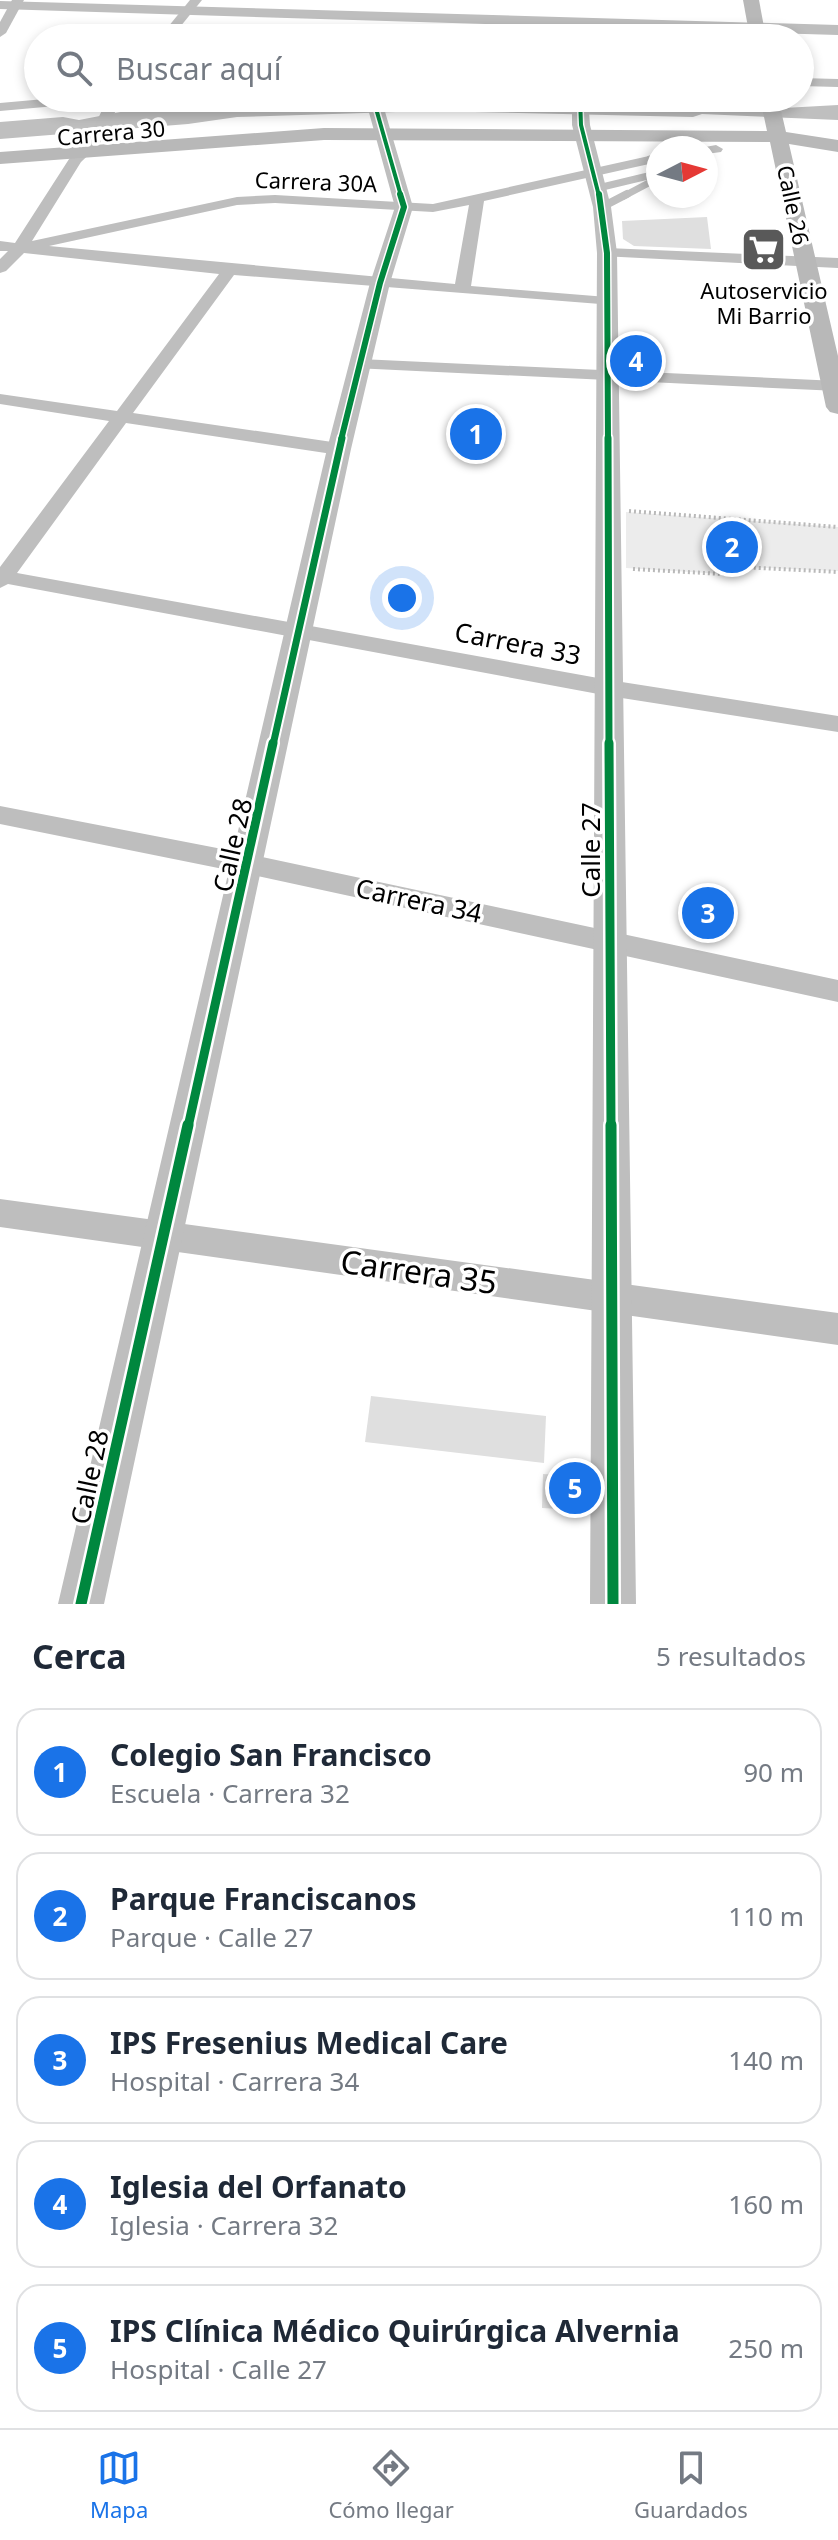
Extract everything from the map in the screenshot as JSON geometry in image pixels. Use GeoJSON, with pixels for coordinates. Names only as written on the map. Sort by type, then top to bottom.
{"type":"FeatureCollection","features":[{"type":"Feature","properties":{"kind":"main road"},"geometry":{"type":"LineString","coordinates":[[751,0],[756,24]]}},
{"type":"Feature","properties":{"kind":"main road","name":"Calle 26"},"geometry":{"type":"LineString","coordinates":[[772,112],[836,393]]}},
{"type":"Feature","properties":{"kind":"main road","name":"Carrera 30"},"geometry":{"type":"LineString","coordinates":[[0,158],[88,149],[258,145],[379,123],[583,135],[778,136],[838,146]]}},
{"type":"Feature","properties":{"kind":"main road","name":"Carrera 30"},"geometry":{"type":"LineString","coordinates":[[583,135],[646,152]]}},
{"type":"Feature","properties":{"kind":"main road","name":"Carrera 30"},"geometry":{"type":"LineString","coordinates":[[718,147],[778,136],[838,155]]}},
{"type":"Feature","properties":{"kind":"main road","name":"Carrera 30"},"geometry":{"type":"LineString","coordinates":[[0,166],[88,149]]}},
{"type":"Feature","properties":{"kind":"street"},"geometry":{"type":"LineString","coordinates":[[0,33],[11,3],[380,8],[578,23]]}},
{"type":"Feature","properties":{"kind":"street"},"geometry":{"type":"LineString","coordinates":[[176,24],[192,5]]}},
{"type":"Feature","properties":{"kind":"street"},"geometry":{"type":"LineString","coordinates":[[814,31],[838,30]]}},
{"type":"Feature","properties":{"kind":"street"},"geometry":{"type":"LineString","coordinates":[[814,80],[838,81]]}},
{"type":"Feature","properties":{"kind":"street"},"geometry":{"type":"LineString","coordinates":[[0,107],[24,104]]}},
{"type":"Feature","properties":{"kind":"street"},"geometry":{"type":"LineString","coordinates":[[0,268],[20,248],[88,149],[103,112]]}},
{"type":"Feature","properties":{"kind":"street","name":"Calle 27"},"geometry":{"type":"LineString","coordinates":[[581,112],[583,135],[602,207],[607,253],[613,1604]]}},
{"type":"Feature","properties":{"kind":"street"},"geometry":{"type":"LineString","coordinates":[[379,123],[404,207]]}},
{"type":"Feature","properties":{"kind":"street","name":"Carrera 30A"},"geometry":{"type":"LineString","coordinates":[[20,248],[237,201],[275,199],[433,208],[596,180],[646,159]]}},
{"type":"Feature","properties":{"kind":"street"},"geometry":{"type":"LineString","coordinates":[[462,290],[477,199]]}},
{"type":"Feature","properties":{"kind":"street","name":"Calle 28"},"geometry":{"type":"LineString","coordinates":[[81,1604],[339,449],[380,283],[404,207]]}},
{"type":"Feature","properties":{"kind":"street"},"geometry":{"type":"LineString","coordinates":[[0,246],[230,270],[607,302]]}},
{"type":"Feature","properties":{"kind":"street"},"geometry":{"type":"LineString","coordinates":[[607,253],[838,263]]}},
{"type":"Feature","properties":{"kind":"street"},"geometry":{"type":"LineString","coordinates":[[1,578],[230,270]]}},
{"type":"Feature","properties":{"kind":"street"},"geometry":{"type":"LineString","coordinates":[[360,364],[607,375],[836,393]]}},
{"type":"Feature","properties":{"kind":"street"},"geometry":{"type":"LineString","coordinates":[[0,399],[339,449]]}},
{"type":"Feature","properties":{"kind":"street","name":"Carrera 33"},"geometry":{"type":"LineString","coordinates":[[1,578],[609,688],[838,724]]}},
{"type":"Feature","properties":{"kind":"street","name":"Carrera 34"},"geometry":{"type":"LineString","coordinates":[[0,815],[248,864],[838,991]]}},
{"type":"Feature","properties":{"kind":"street","name":"Carrera 35"},"geometry":{"type":"LineString","coordinates":[[0,1213],[838,1329]]}},
{"type":"Feature","properties":{"kind":"lane"},"geometry":{"type":"LineString","coordinates":[[602,207],[646,184]]}},
{"type":"Feature","properties":{"kind":"path"},"geometry":{"type":"LineString","coordinates":[[608,509],[838,527]]}},
{"type":"Feature","properties":{"kind":"path"},"geometry":{"type":"LineString","coordinates":[[608,568],[723,574],[722,566],[838,572]]}},
{"type":"Feature","properties":{"kind":"shaded area"},"geometry":{"type":"Polygon","coordinates":[[[838,105],[838,120],[702,114],[693,117],[471,112],[814,112],[814,106],[838,105]]]}},
{"type":"Feature","properties":{"kind":"shaded area"},"geometry":{"type":"Polygon","coordinates":[[[120,112],[395,112],[237,117],[188,124],[0,139],[0,122],[63,117],[79,120],[120,112]]]}},
{"type":"Feature","properties":{"kind":"shaded area"},"geometry":{"type":"Polygon","coordinates":[[[626,512],[838,527],[838,571],[722,566],[723,574],[626,568],[626,512]]]}},
{"type":"Feature","properties":{"kind":"building"},"geometry":{"type":"Polygon","coordinates":[[[707,217],[711,249],[634,246],[623,239],[622,221],[707,217]]]}},
{"type":"Feature","properties":{"kind":"building"},"geometry":{"type":"Polygon","coordinates":[[[371,1396],[546,1416],[544,1463],[365,1442],[371,1396]]]}},
{"type":"Feature","properties":{"kind":"building"},"geometry":{"type":"Polygon","coordinates":[[[543,1474],[578,1476],[579,1510],[542,1508],[543,1474]]]}},
{"type":"Feature","properties":{"kind":"cycle path"},"geometry":{"type":"LineString","coordinates":[[81,1604],[339,449],[380,283],[404,207],[377,112]]}},
{"type":"Feature","properties":{"kind":"cycle path"},"geometry":{"type":"LineString","coordinates":[[581,112],[602,207],[607,253],[613,1604]]}},
{"type":"Feature","properties":{"kind":"place","name":"Autoservicio Mi Barrio"},"geometry":{"type":"Point","coordinates":[764,249]}},
{"type":"Feature","properties":{"kind":"place","name":"Iglesia del Orfanato"},"geometry":{"type":"Point","coordinates":[636,361]}},
{"type":"Feature","properties":{"kind":"place","name":"Colegio San Francisco"},"geometry":{"type":"Point","coordinates":[476,434]}},
{"type":"Feature","properties":{"kind":"place","name":"Parque Franciscanos"},"geometry":{"type":"Point","coordinates":[732,547]}},
{"type":"Feature","properties":{"kind":"place","name":"IPS Fresenius Medical Care"},"geometry":{"type":"Point","coordinates":[708,913]}},
{"type":"Feature","properties":{"kind":"place","name":"IPS Clínica Médico Quirúrgica Alvernia"},"geometry":{"type":"Point","coordinates":[575,1488]}}]}
